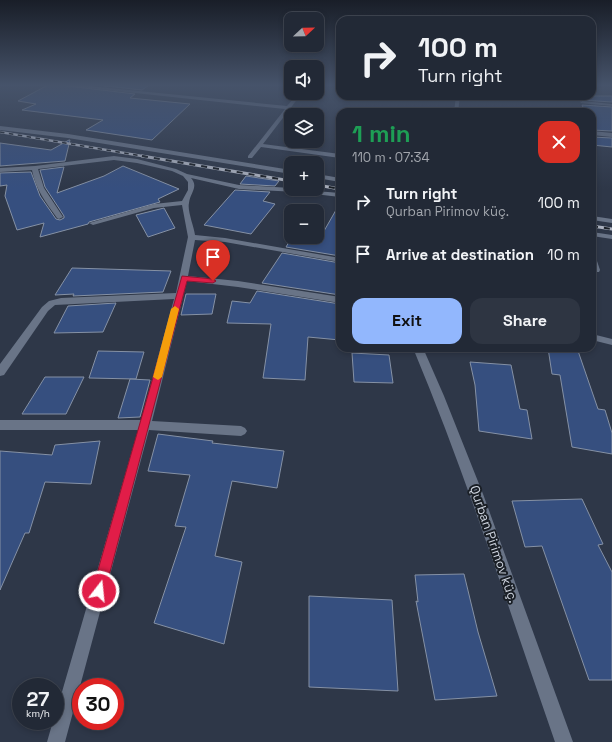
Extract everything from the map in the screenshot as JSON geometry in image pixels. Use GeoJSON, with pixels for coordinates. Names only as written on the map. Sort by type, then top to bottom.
{"type":"FeatureCollection","features":[{"type":"Feature","properties":{"kind":"street"},"geometry":{"type":"LineString","coordinates":[[250,156],[279,120]]}},
{"type":"Feature","properties":{"kind":"street"},"geometry":{"type":"LineString","coordinates":[[0,128],[68,136],[284,171]]}},
{"type":"Feature","properties":{"kind":"street"},"geometry":{"type":"LineString","coordinates":[[596,133],[612,135]]}},
{"type":"Feature","properties":{"kind":"street"},"geometry":{"type":"LineString","coordinates":[[260,145],[336,155]]}},
{"type":"Feature","properties":{"kind":"street"},"geometry":{"type":"LineString","coordinates":[[0,170],[35,168],[114,158],[144,163],[174,170],[185,175],[239,187],[297,190],[336,195]]}},
{"type":"Feature","properties":{"kind":"street"},"geometry":{"type":"LineString","coordinates":[[35,168],[36,179],[59,217]]}},
{"type":"Feature","properties":{"kind":"street"},"geometry":{"type":"LineString","coordinates":[[56,742],[145,426],[178,296],[184,278],[192,237],[185,203],[191,190],[190,182],[185,175]]}},
{"type":"Feature","properties":{"kind":"street"},"geometry":{"type":"LineString","coordinates":[[324,177],[336,179]]}},
{"type":"Feature","properties":{"kind":"street"},"geometry":{"type":"LineString","coordinates":[[93,223],[154,206],[185,203]]}},
{"type":"Feature","properties":{"kind":"street"},"geometry":{"type":"LineString","coordinates":[[596,219],[612,221]]}},
{"type":"Feature","properties":{"kind":"street"},"geometry":{"type":"LineString","coordinates":[[596,235],[612,237]]}},
{"type":"Feature","properties":{"kind":"street"},"geometry":{"type":"LineString","coordinates":[[192,237],[219,239],[336,259]]}},
{"type":"Feature","properties":{"kind":"street"},"geometry":{"type":"LineString","coordinates":[[184,278],[238,284],[336,299]]}},
{"type":"Feature","properties":{"kind":"street"},"geometry":{"type":"LineString","coordinates":[[0,372],[45,309],[52,303],[61,301],[178,296]]}},
{"type":"Feature","properties":{"kind":"street"},"geometry":{"type":"LineString","coordinates":[[596,338],[612,342]]}},
{"type":"Feature","properties":{"kind":"street","name":"Qurban Pirimov küç."},"geometry":{"type":"LineString","coordinates":[[420,352],[466,461],[536,667],[564,742]]}},
{"type":"Feature","properties":{"kind":"street"},"geometry":{"type":"LineString","coordinates":[[0,425],[145,426],[241,431]]}},
{"type":"Feature","properties":{"kind":"building"},"geometry":{"type":"Polygon","coordinates":[[[100,120],[174,120],[152,140],[86,130],[103,120],[100,120]]]}},
{"type":"Feature","properties":{"kind":"building"},"geometry":{"type":"Polygon","coordinates":[[[596,120],[612,120],[612,131],[596,130],[596,120]]]}},
{"type":"Feature","properties":{"kind":"building"},"geometry":{"type":"Polygon","coordinates":[[[596,137],[612,138],[612,147],[596,145],[596,137]]]}},
{"type":"Feature","properties":{"kind":"building"},"geometry":{"type":"Polygon","coordinates":[[[69,140],[65,161],[0,166],[0,143],[51,150],[69,140]]]}},
{"type":"Feature","properties":{"kind":"building"},"geometry":{"type":"Polygon","coordinates":[[[123,166],[179,189],[158,199],[160,202],[40,237],[44,223],[17,230],[5,196],[7,185],[0,186],[0,173],[31,172],[40,196],[56,219],[60,220],[64,218],[64,216],[45,187],[40,170],[64,167],[57,193],[104,176],[123,166]]]}},
{"type":"Feature","properties":{"kind":"building"},"geometry":{"type":"Polygon","coordinates":[[[246,176],[279,181],[275,186],[240,184],[246,176]]]}},
{"type":"Feature","properties":{"kind":"building"},"geometry":{"type":"Polygon","coordinates":[[[235,190],[270,192],[263,201],[275,204],[251,234],[204,225],[235,190]]]}},
{"type":"Feature","properties":{"kind":"building"},"geometry":{"type":"Polygon","coordinates":[[[164,208],[175,228],[148,237],[136,215],[164,208]]]}},
{"type":"Feature","properties":{"kind":"building"},"geometry":{"type":"Polygon","coordinates":[[[336,210],[336,255],[286,247],[288,244],[324,244],[324,231],[336,210]]]}},
{"type":"Feature","properties":{"kind":"building"},"geometry":{"type":"Polygon","coordinates":[[[282,253],[336,262],[336,294],[262,283],[282,253]]]}},
{"type":"Feature","properties":{"kind":"building"},"geometry":{"type":"Polygon","coordinates":[[[72,268],[171,271],[163,292],[73,296],[74,294],[55,295],[72,268]]]}},
{"type":"Feature","properties":{"kind":"building"},"geometry":{"type":"Polygon","coordinates":[[[257,291],[336,303],[336,340],[308,337],[305,380],[263,378],[271,324],[227,323],[232,301],[250,303],[257,291]]]}},
{"type":"Feature","properties":{"kind":"building"},"geometry":{"type":"Polygon","coordinates":[[[186,294],[216,294],[212,314],[181,315],[186,294]]]}},
{"type":"Feature","properties":{"kind":"building"},"geometry":{"type":"Polygon","coordinates":[[[116,303],[103,332],[54,333],[68,306],[116,303]]]}},
{"type":"Feature","properties":{"kind":"building"},"geometry":{"type":"Polygon","coordinates":[[[98,351],[144,352],[136,379],[89,378],[98,351]]]}},
{"type":"Feature","properties":{"kind":"building"},"geometry":{"type":"Polygon","coordinates":[[[549,352],[578,352],[598,409],[605,410],[612,433],[612,454],[572,447],[560,375],[552,374],[549,352]]]}},
{"type":"Feature","properties":{"kind":"building"},"geometry":{"type":"Polygon","coordinates":[[[352,353],[389,355],[393,383],[354,382],[352,353]]]}},
{"type":"Feature","properties":{"kind":"building"},"geometry":{"type":"Polygon","coordinates":[[[470,362],[511,365],[520,409],[527,410],[532,439],[479,431],[475,385],[470,362]]]}},
{"type":"Feature","properties":{"kind":"building"},"geometry":{"type":"Polygon","coordinates":[[[45,377],[84,377],[66,414],[22,414],[45,377]]]}},
{"type":"Feature","properties":{"kind":"building"},"geometry":{"type":"Polygon","coordinates":[[[130,379],[150,380],[140,417],[118,418],[130,379]]]}},
{"type":"Feature","properties":{"kind":"building"},"geometry":{"type":"Polygon","coordinates":[[[158,434],[213,441],[212,443],[284,451],[277,488],[232,481],[215,556],[242,562],[224,644],[154,623],[186,527],[175,526],[190,475],[148,471],[158,434]]]}},
{"type":"Feature","properties":{"kind":"building"},"geometry":{"type":"Polygon","coordinates":[[[100,441],[91,484],[45,482],[29,533],[25,533],[0,590],[0,451],[52,455],[55,445],[100,441]]]}},
{"type":"Feature","properties":{"kind":"building"},"geometry":{"type":"Polygon","coordinates":[[[582,499],[603,544],[598,545],[612,572],[612,680],[589,680],[542,546],[525,547],[512,501],[582,499]]]}},
{"type":"Feature","properties":{"kind":"building"},"geometry":{"type":"Polygon","coordinates":[[[464,574],[478,632],[497,696],[435,700],[416,601],[418,602],[415,575],[464,574]]]}},
{"type":"Feature","properties":{"kind":"building"},"geometry":{"type":"Polygon","coordinates":[[[309,596],[392,600],[398,691],[309,687],[309,596]]]}},
{"type":"Feature","properties":{"kind":"railway"},"geometry":{"type":"LineString","coordinates":[[0,132],[148,157]]}},
{"type":"Feature","properties":{"kind":"railway"},"geometry":{"type":"LineString","coordinates":[[142,156],[284,180]]}},
{"type":"Feature","properties":{"kind":"railway"},"geometry":{"type":"LineString","coordinates":[[324,186],[336,188]]}},
{"type":"Feature","properties":{"kind":"railway"},"geometry":{"type":"LineString","coordinates":[[596,227],[612,229]]}},
{"type":"Feature","properties":{"kind":"slow traffic"},"geometry":{"type":"LineString","coordinates":[[158,377],[175,309]]}},
{"type":"Feature","properties":{"kind":"route"},"geometry":{"type":"LineString","coordinates":[[99,591],[184,278],[213,281]]}}]}
